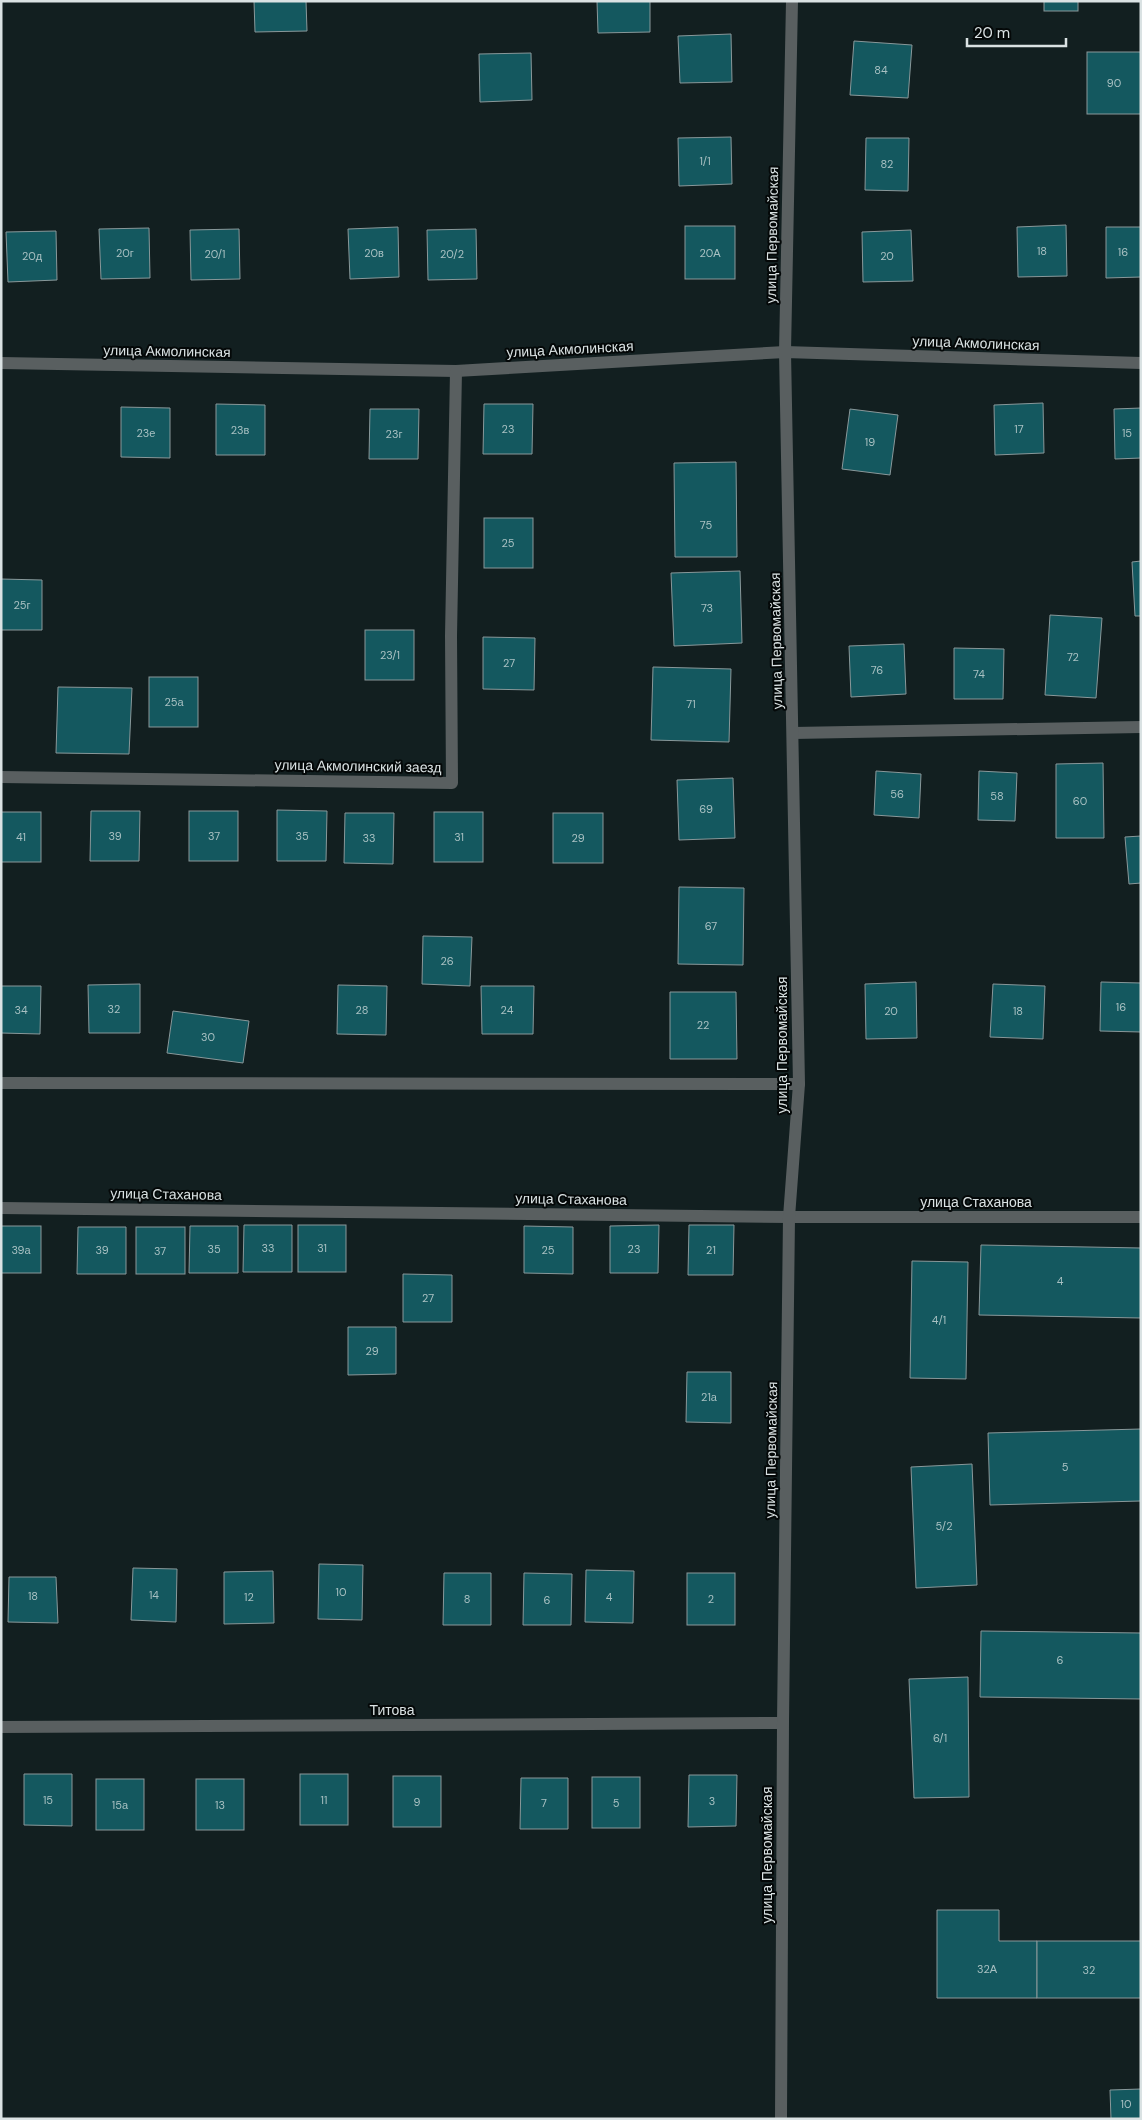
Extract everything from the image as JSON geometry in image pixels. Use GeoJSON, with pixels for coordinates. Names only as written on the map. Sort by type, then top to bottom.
{"type":"FeatureCollection","features":[{"type":"Feature","properties":{"kind":"street","name":"улица Первомайская"},"geometry":{"type":"LineString","coordinates":[[781,2119],[783,1723],[789,1217],[799,1084],[785,352],[792,1]]}},
{"type":"Feature","properties":{"kind":"street","name":"улица Акмолинская"},"geometry":{"type":"LineString","coordinates":[[1,363],[456,371],[785,352],[1141,363]]}},
{"type":"Feature","properties":{"kind":"street","name":"улица Акмолинский заезд"},"geometry":{"type":"LineString","coordinates":[[1,777],[452,783],[451,636],[456,371]]}},
{"type":"Feature","properties":{"kind":"street"},"geometry":{"type":"LineString","coordinates":[[793,733],[1141,727]]}},
{"type":"Feature","properties":{"kind":"street"},"geometry":{"type":"LineString","coordinates":[[1,1083],[799,1084]]}},
{"type":"Feature","properties":{"kind":"street","name":"улица Стаханова"},"geometry":{"type":"LineString","coordinates":[[1,1208],[789,1217],[1141,1216]]}},
{"type":"Feature","properties":{"kind":"street","name":"Титова"},"geometry":{"type":"LineString","coordinates":[[1,1728],[783,1723]]}},
{"type":"Feature","properties":{"kind":"building"},"geometry":{"type":"Polygon","coordinates":[[[254,1],[306,1],[307,31],[255,32],[254,1]]]}},
{"type":"Feature","properties":{"kind":"building"},"geometry":{"type":"Polygon","coordinates":[[[597,1],[650,1],[650,32],[598,33],[597,1]]]}},
{"type":"Feature","properties":{"kind":"building"},"geometry":{"type":"Polygon","coordinates":[[[1044,1],[1078,1],[1078,11],[1044,11],[1044,1]]]}},
{"type":"Feature","properties":{"kind":"building"},"geometry":{"type":"Polygon","coordinates":[[[731,34],[732,82],[680,83],[678,36],[731,34]]]}},
{"type":"Feature","properties":{"kind":"building"},"geometry":{"type":"Polygon","coordinates":[[[854,41],[912,45],[908,98],[850,95],[854,41]]]}},
{"type":"Feature","properties":{"kind":"building"},"geometry":{"type":"Polygon","coordinates":[[[1087,52],[1141,52],[1141,114],[1087,114],[1087,52]]]}},
{"type":"Feature","properties":{"kind":"building"},"geometry":{"type":"Polygon","coordinates":[[[531,53],[532,100],[480,102],[479,54],[531,53]]]}},
{"type":"Feature","properties":{"kind":"building"},"geometry":{"type":"Polygon","coordinates":[[[731,137],[732,184],[679,186],[678,138],[731,137]]]}},
{"type":"Feature","properties":{"kind":"building"},"geometry":{"type":"Polygon","coordinates":[[[866,138],[909,138],[908,191],[865,190],[866,138]]]}},
{"type":"Feature","properties":{"kind":"building"},"geometry":{"type":"Polygon","coordinates":[[[1066,225],[1067,276],[1018,277],[1017,227],[1066,225]]]}},
{"type":"Feature","properties":{"kind":"building"},"geometry":{"type":"Polygon","coordinates":[[[685,226],[735,226],[735,279],[685,279],[685,226]]]}},
{"type":"Feature","properties":{"kind":"building"},"geometry":{"type":"Polygon","coordinates":[[[398,227],[399,277],[350,279],[348,229],[398,227]]]}},
{"type":"Feature","properties":{"kind":"building"},"geometry":{"type":"Polygon","coordinates":[[[1106,227],[1141,227],[1141,277],[1106,278],[1106,227]]]}},
{"type":"Feature","properties":{"kind":"building"},"geometry":{"type":"Polygon","coordinates":[[[149,228],[150,278],[101,279],[99,229],[149,228]]]}},
{"type":"Feature","properties":{"kind":"building"},"geometry":{"type":"Polygon","coordinates":[[[239,229],[240,279],[191,280],[190,230],[239,229]]]}},
{"type":"Feature","properties":{"kind":"building"},"geometry":{"type":"Polygon","coordinates":[[[476,229],[477,279],[428,280],[427,230],[476,229]]]}},
{"type":"Feature","properties":{"kind":"building"},"geometry":{"type":"Polygon","coordinates":[[[911,230],[913,281],[863,282],[862,232],[911,230]]]}},
{"type":"Feature","properties":{"kind":"building"},"geometry":{"type":"Polygon","coordinates":[[[56,231],[57,280],[8,282],[6,232],[56,231]]]}},
{"type":"Feature","properties":{"kind":"building"},"geometry":{"type":"Polygon","coordinates":[[[1043,403],[1044,453],[995,455],[994,405],[1043,403]]]}},
{"type":"Feature","properties":{"kind":"building"},"geometry":{"type":"Polygon","coordinates":[[[216,404],[265,405],[265,455],[216,455],[216,404]]]}},
{"type":"Feature","properties":{"kind":"building"},"geometry":{"type":"Polygon","coordinates":[[[484,404],[533,404],[532,454],[483,454],[484,404]]]}},
{"type":"Feature","properties":{"kind":"building"},"geometry":{"type":"Polygon","coordinates":[[[121,407],[170,408],[170,458],[121,457],[121,407]]]}},
{"type":"Feature","properties":{"kind":"building"},"geometry":{"type":"Polygon","coordinates":[[[1141,408],[1141,458],[1115,459],[1114,409],[1141,408]]]}},
{"type":"Feature","properties":{"kind":"building"},"geometry":{"type":"Polygon","coordinates":[[[370,409],[419,409],[418,459],[369,459],[370,409]]]}},
{"type":"Feature","properties":{"kind":"building"},"geometry":{"type":"Polygon","coordinates":[[[850,409],[898,415],[890,475],[842,469],[850,409]]]}},
{"type":"Feature","properties":{"kind":"building"},"geometry":{"type":"Polygon","coordinates":[[[736,462],[737,557],[675,557],[674,463],[736,462]]]}},
{"type":"Feature","properties":{"kind":"building"},"geometry":{"type":"Polygon","coordinates":[[[484,518],[533,518],[533,568],[484,568],[484,518]]]}},
{"type":"Feature","properties":{"kind":"building"},"geometry":{"type":"Polygon","coordinates":[[[1141,561],[1141,616],[1135,616],[1132,562],[1141,561]]]}},
{"type":"Feature","properties":{"kind":"building"},"geometry":{"type":"Polygon","coordinates":[[[740,571],[742,643],[674,646],[671,573],[740,571]]]}},
{"type":"Feature","properties":{"kind":"building"},"geometry":{"type":"Polygon","coordinates":[[[1,579],[42,580],[42,630],[1,630],[1,579]]]}},
{"type":"Feature","properties":{"kind":"building"},"geometry":{"type":"Polygon","coordinates":[[[1050,615],[1102,618],[1096,698],[1045,695],[1050,615]]]}},
{"type":"Feature","properties":{"kind":"building"},"geometry":{"type":"Polygon","coordinates":[[[365,630],[414,630],[414,680],[365,680],[365,630]]]}},
{"type":"Feature","properties":{"kind":"building"},"geometry":{"type":"Polygon","coordinates":[[[483,637],[535,638],[534,690],[483,689],[483,637]]]}},
{"type":"Feature","properties":{"kind":"building"},"geometry":{"type":"Polygon","coordinates":[[[904,644],[906,694],[851,697],[849,646],[904,644]]]}},
{"type":"Feature","properties":{"kind":"building"},"geometry":{"type":"Polygon","coordinates":[[[954,648],[1004,649],[1003,699],[954,699],[954,648]]]}},
{"type":"Feature","properties":{"kind":"building"},"geometry":{"type":"Polygon","coordinates":[[[653,667],[731,669],[729,742],[651,740],[653,667]]]}},
{"type":"Feature","properties":{"kind":"building"},"geometry":{"type":"Polygon","coordinates":[[[149,677],[198,677],[198,727],[149,727],[149,677]]]}},
{"type":"Feature","properties":{"kind":"building"},"geometry":{"type":"Polygon","coordinates":[[[58,687],[132,688],[129,754],[56,753],[58,687]]]}},
{"type":"Feature","properties":{"kind":"building"},"geometry":{"type":"Polygon","coordinates":[[[1103,763],[1104,838],[1056,838],[1056,764],[1103,763]]]}},
{"type":"Feature","properties":{"kind":"building"},"geometry":{"type":"Polygon","coordinates":[[[876,771],[921,774],[919,818],[874,815],[876,771]]]}},
{"type":"Feature","properties":{"kind":"building"},"geometry":{"type":"Polygon","coordinates":[[[979,771],[1017,773],[1015,821],[978,820],[979,771]]]}},
{"type":"Feature","properties":{"kind":"building"},"geometry":{"type":"Polygon","coordinates":[[[733,778],[735,838],[679,840],[677,780],[733,778]]]}},
{"type":"Feature","properties":{"kind":"building"},"geometry":{"type":"Polygon","coordinates":[[[277,810],[327,811],[326,861],[277,861],[277,810]]]}},
{"type":"Feature","properties":{"kind":"building"},"geometry":{"type":"Polygon","coordinates":[[[91,811],[140,811],[139,861],[90,861],[91,811]]]}},
{"type":"Feature","properties":{"kind":"building"},"geometry":{"type":"Polygon","coordinates":[[[189,811],[238,811],[238,861],[189,861],[189,811]]]}},
{"type":"Feature","properties":{"kind":"building"},"geometry":{"type":"Polygon","coordinates":[[[1,812],[41,812],[41,862],[1,862],[1,812]]]}},
{"type":"Feature","properties":{"kind":"building"},"geometry":{"type":"Polygon","coordinates":[[[434,812],[483,812],[483,862],[434,862],[434,812]]]}},
{"type":"Feature","properties":{"kind":"building"},"geometry":{"type":"Polygon","coordinates":[[[345,813],[394,813],[393,864],[344,863],[345,813]]]}},
{"type":"Feature","properties":{"kind":"building"},"geometry":{"type":"Polygon","coordinates":[[[553,813],[603,813],[603,863],[553,863],[553,813]]]}},
{"type":"Feature","properties":{"kind":"building"},"geometry":{"type":"Polygon","coordinates":[[[1141,836],[1141,883],[1129,884],[1125,837],[1141,836]]]}},
{"type":"Feature","properties":{"kind":"building"},"geometry":{"type":"Polygon","coordinates":[[[679,887],[744,888],[743,965],[678,964],[679,887]]]}},
{"type":"Feature","properties":{"kind":"building"},"geometry":{"type":"Polygon","coordinates":[[[423,936],[472,937],[470,986],[422,984],[423,936]]]}},
{"type":"Feature","properties":{"kind":"building"},"geometry":{"type":"Polygon","coordinates":[[[916,982],[917,1038],[866,1039],[865,984],[916,982]]]}},
{"type":"Feature","properties":{"kind":"building"},"geometry":{"type":"Polygon","coordinates":[[[1101,982],[1141,983],[1141,1032],[1100,1031],[1101,982]]]}},
{"type":"Feature","properties":{"kind":"building"},"geometry":{"type":"Polygon","coordinates":[[[140,984],[140,1033],[89,1033],[88,985],[140,984]]]}},
{"type":"Feature","properties":{"kind":"building"},"geometry":{"type":"Polygon","coordinates":[[[993,984],[1045,986],[1043,1039],[990,1037],[993,984]]]}},
{"type":"Feature","properties":{"kind":"building"},"geometry":{"type":"Polygon","coordinates":[[[338,985],[387,986],[386,1035],[337,1034],[338,985]]]}},
{"type":"Feature","properties":{"kind":"building"},"geometry":{"type":"Polygon","coordinates":[[[1,986],[41,986],[40,1034],[1,1033],[1,986]]]}},
{"type":"Feature","properties":{"kind":"building"},"geometry":{"type":"Polygon","coordinates":[[[481,986],[534,986],[533,1034],[482,1034],[481,986]]]}},
{"type":"Feature","properties":{"kind":"building"},"geometry":{"type":"Polygon","coordinates":[[[670,992],[736,992],[737,1059],[670,1059],[670,992]]]}},
{"type":"Feature","properties":{"kind":"building"},"geometry":{"type":"Polygon","coordinates":[[[173,1011],[249,1021],[243,1063],[167,1053],[173,1011]]]}},
{"type":"Feature","properties":{"kind":"building"},"geometry":{"type":"Polygon","coordinates":[[[244,1225],[292,1225],[292,1272],[243,1272],[244,1225]]]}},
{"type":"Feature","properties":{"kind":"building"},"geometry":{"type":"Polygon","coordinates":[[[298,1225],[346,1225],[346,1272],[298,1272],[298,1225]]]}},
{"type":"Feature","properties":{"kind":"building"},"geometry":{"type":"Polygon","coordinates":[[[659,1225],[658,1273],[610,1273],[610,1226],[659,1225]]]}},
{"type":"Feature","properties":{"kind":"building"},"geometry":{"type":"Polygon","coordinates":[[[689,1225],[734,1225],[733,1275],[688,1275],[689,1225]]]}},
{"type":"Feature","properties":{"kind":"building"},"geometry":{"type":"Polygon","coordinates":[[[1,1226],[41,1226],[41,1273],[1,1273],[1,1226]]]}},
{"type":"Feature","properties":{"kind":"building"},"geometry":{"type":"Polygon","coordinates":[[[190,1226],[238,1226],[238,1273],[189,1273],[190,1226]]]}},
{"type":"Feature","properties":{"kind":"building"},"geometry":{"type":"Polygon","coordinates":[[[524,1226],[573,1227],[573,1274],[524,1273],[524,1226]]]}},
{"type":"Feature","properties":{"kind":"building"},"geometry":{"type":"Polygon","coordinates":[[[78,1227],[126,1227],[126,1274],[77,1274],[78,1227]]]}},
{"type":"Feature","properties":{"kind":"building"},"geometry":{"type":"Polygon","coordinates":[[[136,1227],[185,1227],[185,1274],[136,1274],[136,1227]]]}},
{"type":"Feature","properties":{"kind":"building"},"geometry":{"type":"Polygon","coordinates":[[[981,1245],[1141,1248],[1141,1318],[979,1315],[981,1245]]]}},
{"type":"Feature","properties":{"kind":"building"},"geometry":{"type":"Polygon","coordinates":[[[912,1261],[968,1262],[966,1379],[910,1378],[912,1261]]]}},
{"type":"Feature","properties":{"kind":"building"},"geometry":{"type":"Polygon","coordinates":[[[403,1274],[452,1275],[452,1322],[403,1322],[403,1274]]]}},
{"type":"Feature","properties":{"kind":"building"},"geometry":{"type":"Polygon","coordinates":[[[348,1327],[396,1327],[396,1374],[348,1375],[348,1327]]]}},
{"type":"Feature","properties":{"kind":"building"},"geometry":{"type":"Polygon","coordinates":[[[687,1372],[731,1372],[731,1423],[686,1422],[687,1372]]]}},
{"type":"Feature","properties":{"kind":"building"},"geometry":{"type":"Polygon","coordinates":[[[1141,1429],[1141,1501],[990,1505],[988,1433],[1141,1429]]]}},
{"type":"Feature","properties":{"kind":"building"},"geometry":{"type":"Polygon","coordinates":[[[972,1464],[977,1585],[916,1588],[911,1467],[972,1464]]]}},
{"type":"Feature","properties":{"kind":"building"},"geometry":{"type":"Polygon","coordinates":[[[319,1564],[363,1565],[362,1620],[318,1619],[319,1564]]]}},
{"type":"Feature","properties":{"kind":"building"},"geometry":{"type":"Polygon","coordinates":[[[133,1568],[177,1569],[176,1622],[131,1620],[133,1568]]]}},
{"type":"Feature","properties":{"kind":"building"},"geometry":{"type":"Polygon","coordinates":[[[586,1570],[634,1571],[633,1623],[585,1622],[586,1570]]]}},
{"type":"Feature","properties":{"kind":"building"},"geometry":{"type":"Polygon","coordinates":[[[273,1571],[274,1623],[224,1624],[224,1572],[273,1571]]]}},
{"type":"Feature","properties":{"kind":"building"},"geometry":{"type":"Polygon","coordinates":[[[444,1573],[491,1573],[491,1625],[443,1625],[444,1573]]]}},
{"type":"Feature","properties":{"kind":"building"},"geometry":{"type":"Polygon","coordinates":[[[524,1573],[572,1574],[571,1625],[523,1625],[524,1573]]]}},
{"type":"Feature","properties":{"kind":"building"},"geometry":{"type":"Polygon","coordinates":[[[687,1573],[735,1573],[735,1625],[687,1625],[687,1573]]]}},
{"type":"Feature","properties":{"kind":"building"},"geometry":{"type":"Polygon","coordinates":[[[9,1577],[56,1577],[58,1623],[8,1622],[9,1577]]]}},
{"type":"Feature","properties":{"kind":"building"},"geometry":{"type":"Polygon","coordinates":[[[981,1631],[1141,1633],[1141,1699],[980,1697],[981,1631]]]}},
{"type":"Feature","properties":{"kind":"building"},"geometry":{"type":"Polygon","coordinates":[[[968,1677],[969,1797],[914,1798],[909,1679],[968,1677]]]}},
{"type":"Feature","properties":{"kind":"building"},"geometry":{"type":"Polygon","coordinates":[[[24,1774],[72,1774],[72,1826],[24,1825],[24,1774]]]}},
{"type":"Feature","properties":{"kind":"building"},"geometry":{"type":"Polygon","coordinates":[[[300,1774],[348,1774],[348,1825],[300,1825],[300,1774]]]}},
{"type":"Feature","properties":{"kind":"building"},"geometry":{"type":"Polygon","coordinates":[[[689,1775],[737,1775],[736,1826],[688,1827],[689,1775]]]}},
{"type":"Feature","properties":{"kind":"building"},"geometry":{"type":"Polygon","coordinates":[[[393,1776],[441,1776],[441,1827],[393,1827],[393,1776]]]}},
{"type":"Feature","properties":{"kind":"building"},"geometry":{"type":"Polygon","coordinates":[[[592,1777],[640,1777],[640,1828],[592,1828],[592,1777]]]}},
{"type":"Feature","properties":{"kind":"building"},"geometry":{"type":"Polygon","coordinates":[[[521,1778],[568,1778],[568,1829],[520,1829],[521,1778]]]}},
{"type":"Feature","properties":{"kind":"building"},"geometry":{"type":"Polygon","coordinates":[[[96,1779],[144,1779],[144,1830],[96,1830],[96,1779]]]}},
{"type":"Feature","properties":{"kind":"building"},"geometry":{"type":"Polygon","coordinates":[[[196,1779],[244,1779],[244,1830],[196,1830],[196,1779]]]}},
{"type":"Feature","properties":{"kind":"building"},"geometry":{"type":"Polygon","coordinates":[[[937,1910],[999,1910],[999,1941],[1037,1941],[1037,1998],[937,1998],[937,1910]]]}},
{"type":"Feature","properties":{"kind":"building"},"geometry":{"type":"Polygon","coordinates":[[[1037,1941],[1141,1941],[1141,1998],[1037,1998],[1037,1941]]]}},
{"type":"Feature","properties":{"kind":"building"},"geometry":{"type":"Polygon","coordinates":[[[1141,2089],[1141,2119],[1111,2119],[1110,2090],[1141,2089]]]}}]}
